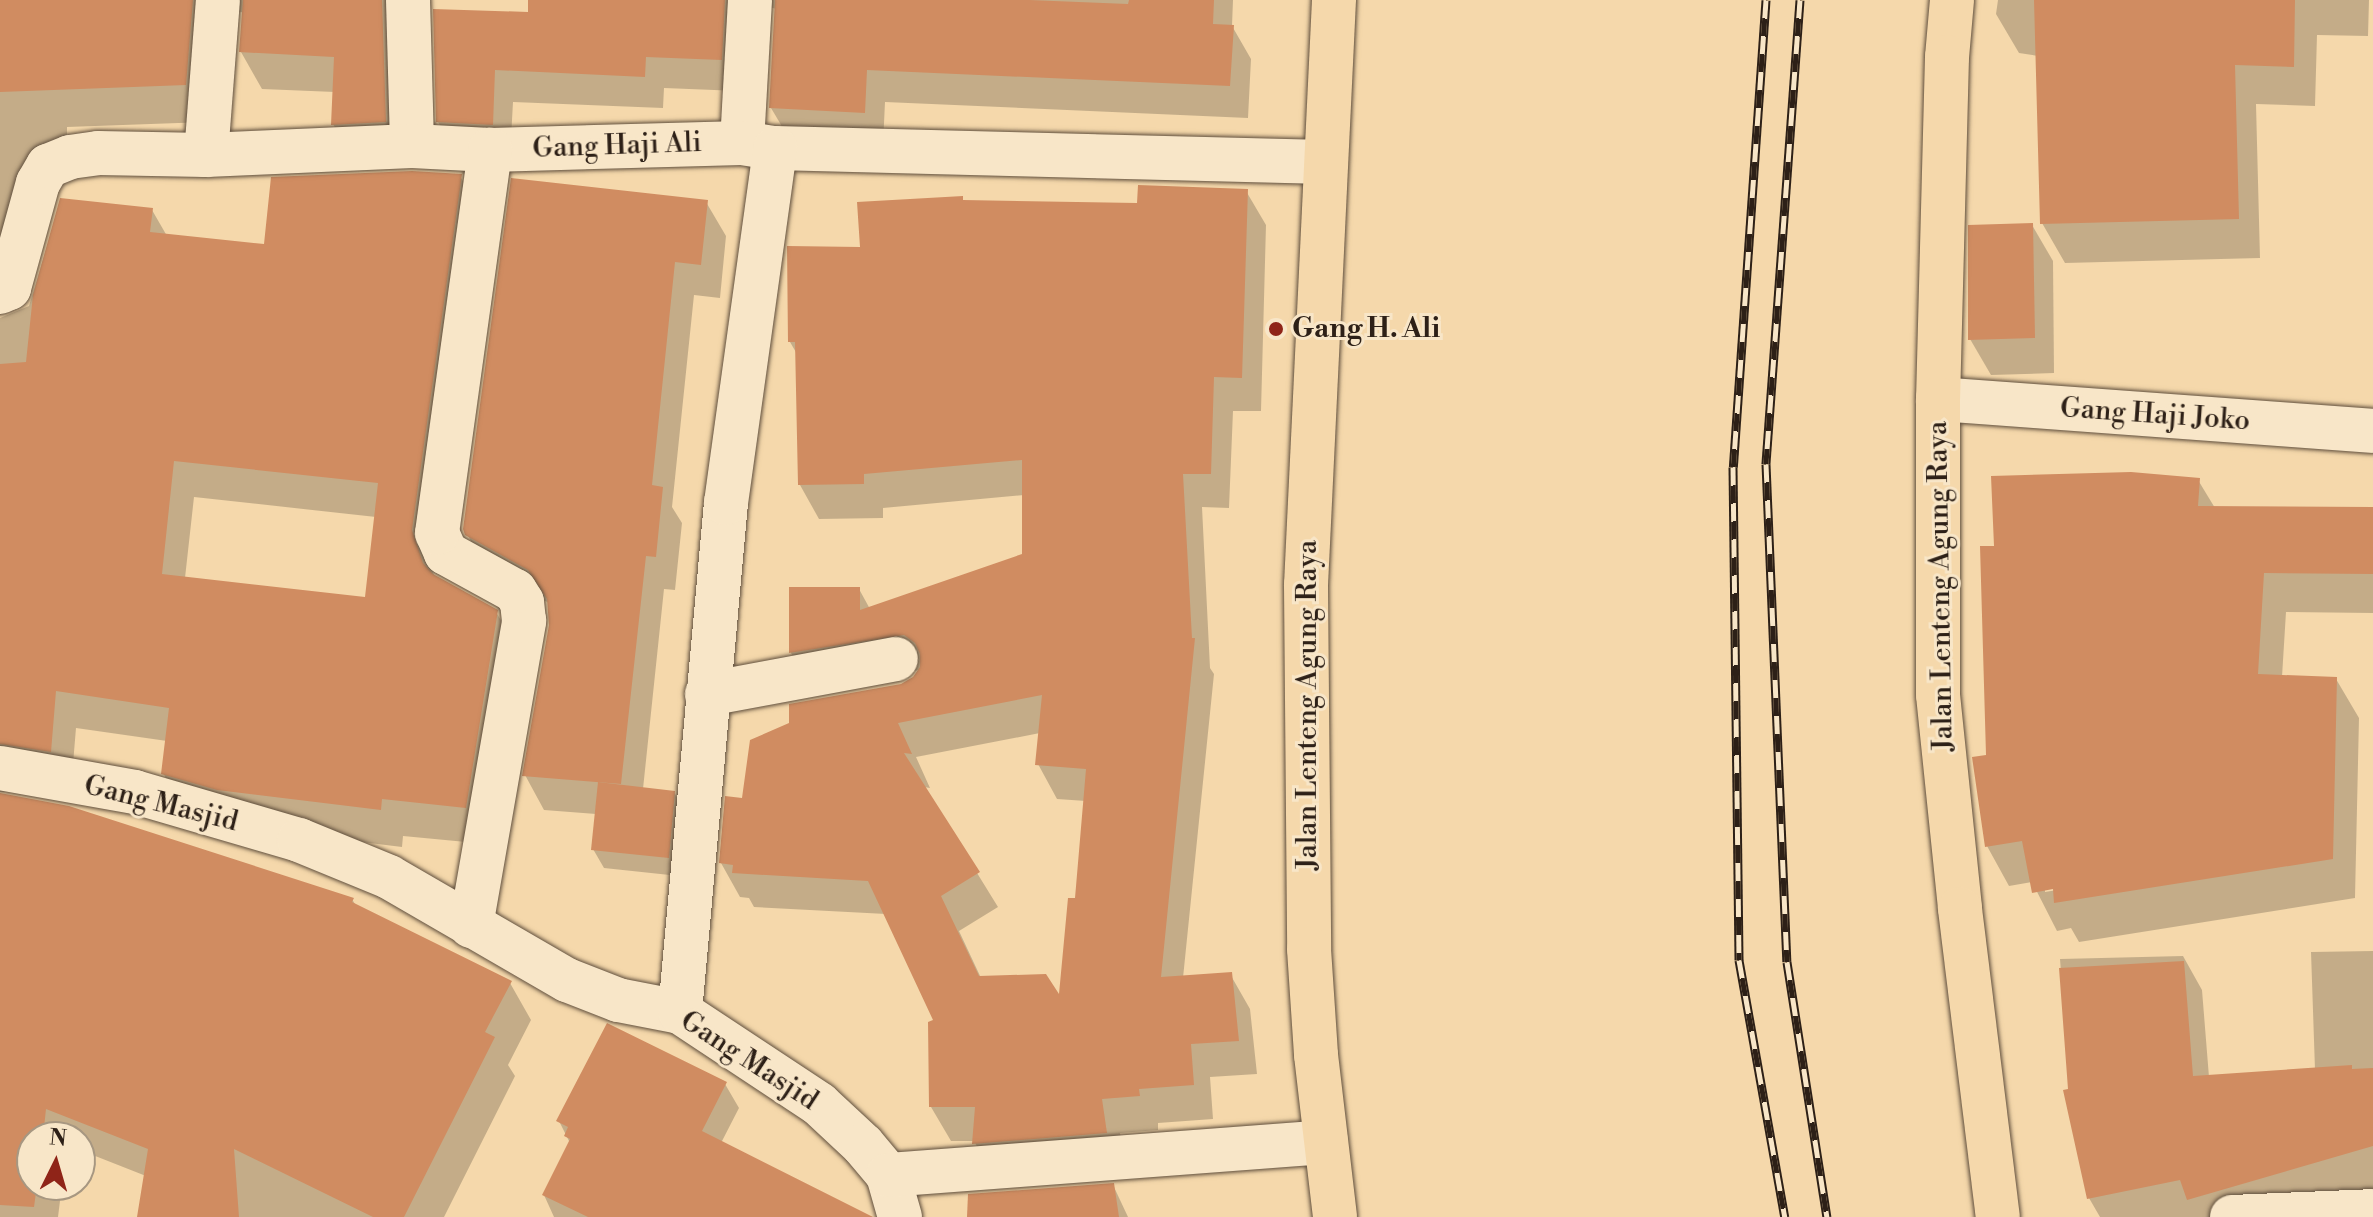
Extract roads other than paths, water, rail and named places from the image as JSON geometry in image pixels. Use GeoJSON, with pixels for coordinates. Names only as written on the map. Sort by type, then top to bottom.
{"type":"FeatureCollection","features":[{"type":"Feature","properties":{"kind":"main road","name":"Jalan Lenteng Agung Raya"},"geometry":{"type":"LineString","coordinates":[[1334,0],[1306,585],[1309,949],[1335,1217]]}},
{"type":"Feature","properties":{"kind":"main road","name":"Jalan Lenteng Agung Raya"},"geometry":{"type":"LineString","coordinates":[[1952,0],[1947,57],[1938,399],[1938,695],[1960,909],[1998,1217]]}},
{"type":"Feature","properties":{"kind":"street"},"geometry":{"type":"LineString","coordinates":[[206,155],[218,0]]}},
{"type":"Feature","properties":{"kind":"street"},"geometry":{"type":"LineString","coordinates":[[408,0],[412,146]]}},
{"type":"Feature","properties":{"kind":"street"},"geometry":{"type":"LineString","coordinates":[[680,1012],[758,145],[750,0]]}},
{"type":"Feature","properties":{"kind":"street","name":"Gang Haji Ali"},"geometry":{"type":"LineString","coordinates":[[0,292],[9,288],[38,183],[48,166],[70,157],[98,153],[206,155],[412,146],[490,150],[758,145],[1326,162]]}},
{"type":"Feature","properties":{"kind":"street"},"geometry":{"type":"LineString","coordinates":[[471,926],[524,621],[522,602],[515,591],[446,553],[437,533],[490,150]]}},
{"type":"Feature","properties":{"kind":"street","name":"Gang Haji Joko"},"geometry":{"type":"LineString","coordinates":[[1938,399],[2373,431]]}},
{"type":"Feature","properties":{"kind":"street"},"geometry":{"type":"LineString","coordinates":[[707,694],[896,659]]}},
{"type":"Feature","properties":{"kind":"street","name":"Gang Masjid"},"geometry":{"type":"LineString","coordinates":[[0,768],[135,792],[299,840],[389,877],[580,985],[618,1000],[680,1012],[819,1104],[863,1145],[888,1175]]}},
{"type":"Feature","properties":{"kind":"street"},"geometry":{"type":"LineString","coordinates":[[900,1217],[888,1175],[1326,1142]]}},
{"type":"Feature","properties":{"kind":"street"},"geometry":{"type":"LineString","coordinates":[[2232,1217],[2373,1211]]}},
{"type":"Feature","properties":{"kind":"railway"},"geometry":{"type":"LineString","coordinates":[[1766,0],[1733,467],[1739,960],[1785,1217]]}},
{"type":"Feature","properties":{"kind":"railway"},"geometry":{"type":"LineString","coordinates":[[1800,0],[1766,464],[1787,962],[1827,1217]]}},
{"type":"Feature","properties":{"kind":"place","name":"Gang H. Ali"},"geometry":{"type":"Point","coordinates":[1276,329]}}]}
